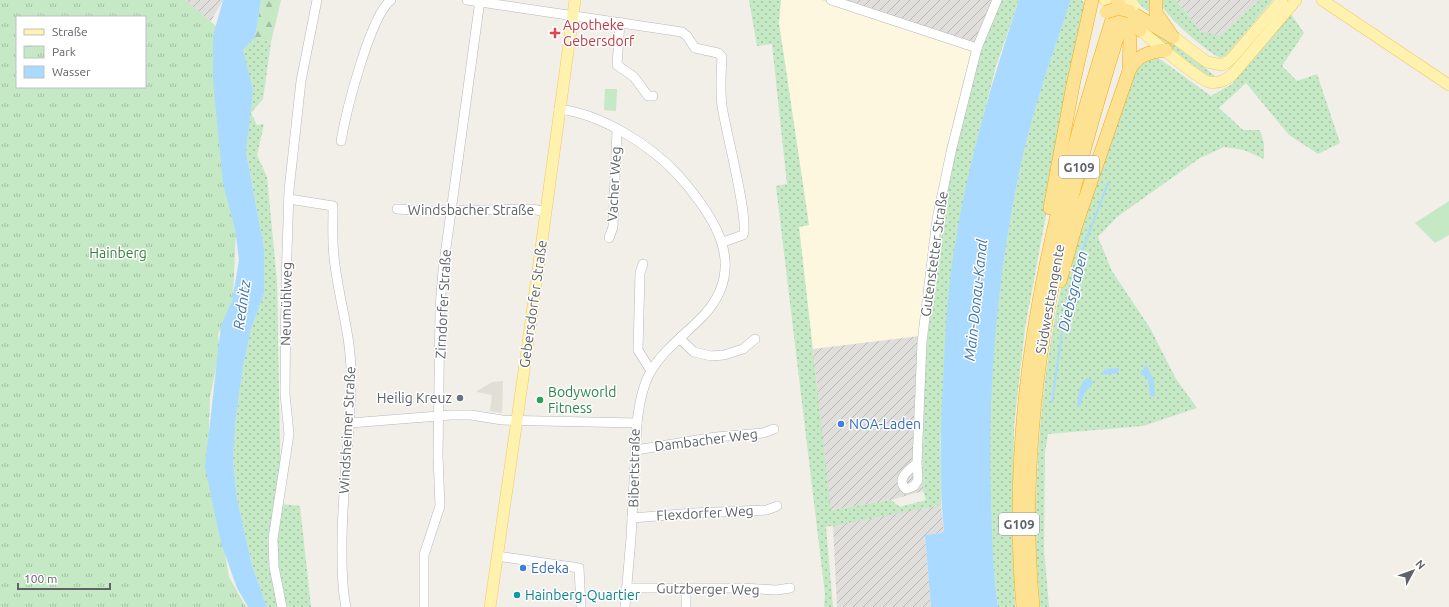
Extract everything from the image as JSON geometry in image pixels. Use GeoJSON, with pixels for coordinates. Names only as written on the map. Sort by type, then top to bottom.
{"type":"FeatureCollection","features":[{"type":"Feature","properties":{"kind":"highway"},"geometry":{"type":"LineString","coordinates":[[1046,259],[1044,242],[1073,85],[1086,34],[1092,0]]}},
{"type":"Feature","properties":{"kind":"highway"},"geometry":{"type":"LineString","coordinates":[[1156,0],[1155,9],[1158,17],[1173,37]]}},
{"type":"Feature","properties":{"kind":"highway"},"geometry":{"type":"LineString","coordinates":[[1086,34],[1095,20],[1122,8]]}},
{"type":"Feature","properties":{"kind":"highway"},"geometry":{"type":"LineString","coordinates":[[1122,8],[1173,37]]}},
{"type":"Feature","properties":{"kind":"highway"},"geometry":{"type":"LineString","coordinates":[[1122,8],[1140,30]]}},
{"type":"Feature","properties":{"kind":"highway"},"geometry":{"type":"LineString","coordinates":[[1122,8],[1130,40],[1129,71]]}},
{"type":"Feature","properties":{"kind":"highway","name":"Südwesttangente"},"geometry":{"type":"LineString","coordinates":[[1023,607],[1019,508],[1021,441],[1031,342],[1046,259],[1075,144],[1122,8]]}},
{"type":"Feature","properties":{"kind":"highway","name":"Südwesttangente"},"geometry":{"type":"LineString","coordinates":[[1033,607],[1029,516],[1030,464],[1035,390],[1042,338],[1055,267],[1072,194],[1122,8]]}},
{"type":"Feature","properties":{"kind":"highway"},"geometry":{"type":"LineString","coordinates":[[1042,338],[1054,304],[1076,225],[1129,71],[1142,55],[1166,50]]}},
{"type":"Feature","properties":{"kind":"main road","name":"Gebersdorfer Straße"},"geometry":{"type":"LineString","coordinates":[[490,607],[518,420],[575,0]]}},
{"type":"Feature","properties":{"kind":"main road"},"geometry":{"type":"LineString","coordinates":[[1173,37],[1207,62],[1215,65],[1222,65],[1228,62],[1282,0]]}},
{"type":"Feature","properties":{"kind":"main road"},"geometry":{"type":"LineString","coordinates":[[1140,30],[1205,80],[1215,82],[1224,81],[1234,73],[1296,0]]}},
{"type":"Feature","properties":{"kind":"main road"},"geometry":{"type":"LineString","coordinates":[[1322,0],[1449,85]]}},
{"type":"Feature","properties":{"kind":"street","name":"Neumühlweg"},"geometry":{"type":"LineString","coordinates":[[282,607],[276,580],[272,539],[289,434],[285,394],[286,284],[289,199],[300,88],[317,0]]}},
{"type":"Feature","properties":{"kind":"street"},"geometry":{"type":"LineString","coordinates":[[341,141],[356,77],[379,16],[391,0]]}},
{"type":"Feature","properties":{"kind":"street"},"geometry":{"type":"LineString","coordinates":[[467,0],[682,32],[687,36],[695,48],[718,53],[722,57],[722,105],[727,138],[743,207],[746,230],[743,235],[723,242]]}},
{"type":"Feature","properties":{"kind":"street"},"geometry":{"type":"LineString","coordinates":[[831,0],[977,48]]}},
{"type":"Feature","properties":{"kind":"street","name":"Gutenstetter Straße"},"geometry":{"type":"LineString","coordinates":[[917,463],[922,342],[937,219],[951,152],[977,48],[997,0]]}},
{"type":"Feature","properties":{"kind":"street","name":"Zirndorfer Straße"},"geometry":{"type":"LineString","coordinates":[[424,607],[424,555],[440,506],[438,456],[440,308],[450,211],[480,1]]}},
{"type":"Feature","properties":{"kind":"street"},"geometry":{"type":"LineString","coordinates":[[620,22],[617,65],[634,77],[648,96],[653,96]]}},
{"type":"Feature","properties":{"kind":"street"},"geometry":{"type":"LineString","coordinates":[[559,109],[585,115],[636,139],[655,153],[676,173],[698,198],[723,242],[726,272],[718,295],[704,316],[663,355],[651,371],[640,398],[637,423]]}},
{"type":"Feature","properties":{"kind":"street","name":"Vacher Weg"},"geometry":{"type":"LineString","coordinates":[[609,238],[613,227],[617,130]]}},
{"type":"Feature","properties":{"kind":"street","name":"Windsheimer Straße"},"geometry":{"type":"LineString","coordinates":[[289,199],[333,206],[334,258],[348,332],[350,355],[350,423],[344,489],[342,540],[342,576],[346,607]]}},
{"type":"Feature","properties":{"kind":"street","name":"Windsbacher Straße"},"geometry":{"type":"LineString","coordinates":[[397,210],[450,211],[492,209],[532,210],[546,212]]}},
{"type":"Feature","properties":{"kind":"street"},"geometry":{"type":"LineString","coordinates":[[643,264],[640,273],[638,350],[651,371]]}},
{"type":"Feature","properties":{"kind":"street"},"geometry":{"type":"LineString","coordinates":[[680,339],[694,352],[711,356],[740,351],[756,339]]}},
{"type":"Feature","properties":{"kind":"street","name":"Bibertstraße"},"geometry":{"type":"LineString","coordinates":[[350,423],[439,415],[471,415],[502,420],[637,423],[625,607]]}},
{"type":"Feature","properties":{"kind":"street","name":"Dambacher Weg"},"geometry":{"type":"LineString","coordinates":[[636,450],[716,437],[763,433],[774,429]]}},
{"type":"Feature","properties":{"kind":"street","name":"Flexdorfer Weg"},"geometry":{"type":"LineString","coordinates":[[632,518],[694,513],[767,510],[777,506]]}},
{"type":"Feature","properties":{"kind":"street"},"geometry":{"type":"LineString","coordinates":[[497,556],[579,568],[581,607]]}},
{"type":"Feature","properties":{"kind":"street","name":"Gutzberger Weg"},"geometry":{"type":"LineString","coordinates":[[627,588],[777,590],[790,588]]}},
{"type":"Feature","properties":{"kind":"street"},"geometry":{"type":"LineString","coordinates":[[686,588],[686,607]]}},
{"type":"Feature","properties":{"kind":"shaded area"},"geometry":{"type":"Polygon","coordinates":[[[178,0],[223,0],[211,21],[197,16],[178,0]]]}},
{"type":"Feature","properties":{"kind":"shaded area"},"geometry":{"type":"Polygon","coordinates":[[[781,0],[822,0],[981,50],[954,160],[938,246],[928,335],[813,349],[799,226],[809,225],[779,23],[781,0]]]}},
{"type":"Feature","properties":{"kind":"shaded area"},"geometry":{"type":"Polygon","coordinates":[[[822,0],[1002,0],[981,50],[822,0]]]}},
{"type":"Feature","properties":{"kind":"shaded area"},"geometry":{"type":"Polygon","coordinates":[[[1176,0],[1260,0],[1220,36],[1201,31],[1176,0]]]}},
{"type":"Feature","properties":{"kind":"shaded area"},"geometry":{"type":"Polygon","coordinates":[[[928,335],[924,411],[923,491],[891,500],[830,510],[813,349],[928,335]]]}},
{"type":"Feature","properties":{"kind":"shaded area"},"geometry":{"type":"Polygon","coordinates":[[[503,381],[502,413],[490,411],[492,395],[477,391],[492,382],[503,381]]]}},
{"type":"Feature","properties":{"kind":"shaded area"},"geometry":{"type":"Polygon","coordinates":[[[941,505],[944,531],[941,533],[925,535],[931,607],[837,607],[833,525],[941,505]]]}},
{"type":"Feature","properties":{"kind":"green space","name":"Hainberg"},"geometry":{"type":"Polygon","coordinates":[[[0,0],[185,0],[216,26],[236,231],[233,296],[229,313],[218,334],[220,350],[210,397],[208,455],[229,577],[246,607],[0,607],[0,0]]]}},
{"type":"Feature","properties":{"kind":"green space"},"geometry":{"type":"Polygon","coordinates":[[[261,0],[281,0],[271,42],[255,37],[261,0]]]}},
{"type":"Feature","properties":{"kind":"green space"},"geometry":{"type":"Polygon","coordinates":[[[749,0],[781,0],[779,23],[809,225],[799,227],[831,510],[891,500],[900,507],[926,500],[923,491],[923,471],[926,354],[934,276],[953,162],[981,51],[990,25],[1002,0],[1019,0],[996,66],[973,156],[955,245],[940,443],[941,505],[826,527],[833,607],[824,607],[825,594],[776,186],[787,184],[772,44],[757,46],[749,0]]]}},
{"type":"Feature","properties":{"kind":"green space"},"geometry":{"type":"Polygon","coordinates":[[[1071,0],[1082,0],[1088,9],[1065,112],[1025,328],[1014,426],[1012,532],[1015,607],[998,607],[992,553],[989,499],[991,387],[995,331],[1010,222],[1025,147],[1043,84],[1071,0]]]}},
{"type":"Feature","properties":{"kind":"green space"},"geometry":{"type":"Polygon","coordinates":[[[1134,0],[1153,0],[1154,16],[1134,0]]]}},
{"type":"Feature","properties":{"kind":"green space"},"geometry":{"type":"Polygon","coordinates":[[[1159,0],[1176,0],[1201,31],[1220,36],[1260,0],[1273,0],[1225,56],[1220,58],[1195,40],[1176,23],[1159,0]]]}},
{"type":"Feature","properties":{"kind":"green space"},"geometry":{"type":"Polygon","coordinates":[[[1291,14],[1304,33],[1282,66],[1297,81],[1317,74],[1340,143],[1318,154],[1289,135],[1246,83],[1219,108],[1243,130],[1260,130],[1264,144],[1264,159],[1244,150],[1224,147],[1200,158],[1117,217],[1098,237],[1112,271],[1150,328],[1176,379],[1197,408],[1143,426],[1048,434],[1045,452],[1044,549],[1049,607],[1040,607],[1037,568],[1036,497],[1039,436],[1050,344],[1062,283],[1133,74],[1143,61],[1157,57],[1211,96],[1232,84],[1291,14]]]}},
{"type":"Feature","properties":{"kind":"green space"},"geometry":{"type":"Polygon","coordinates":[[[1143,21],[1214,75],[1215,78],[1209,77],[1172,49],[1152,33],[1143,21]]]}},
{"type":"Feature","properties":{"kind":"green space"},"geometry":{"type":"Polygon","coordinates":[[[255,37],[271,42],[263,99],[251,113],[257,125],[264,124],[257,155],[267,177],[277,281],[281,504],[300,506],[311,607],[267,607],[252,565],[237,499],[233,460],[236,416],[243,367],[251,329],[264,294],[264,248],[246,152],[249,122],[243,50],[255,37]]]}},
{"type":"Feature","properties":{"kind":"green space"},"geometry":{"type":"Polygon","coordinates":[[[605,89],[617,89],[616,111],[604,110],[605,89]]]}},
{"type":"Feature","properties":{"kind":"green space"},"geometry":{"type":"Polygon","coordinates":[[[1449,201],[1449,235],[1435,243],[1415,223],[1449,201]]]}},
{"type":"Feature","properties":{"kind":"water","name":"Rednitz"},"geometry":{"type":"Polygon","coordinates":[[[223,0],[261,0],[255,37],[243,50],[253,90],[246,152],[264,248],[264,294],[251,329],[243,367],[236,416],[233,460],[237,499],[252,565],[267,607],[248,607],[237,588],[221,543],[205,467],[221,325],[232,301],[239,260],[235,229],[223,183],[213,80],[213,36],[223,0]]]}},
{"type":"Feature","properties":{"kind":"water","name":"Main-Donau-Kanal"},"geometry":{"type":"Polygon","coordinates":[[[1019,0],[1071,0],[1030,126],[1012,210],[1000,293],[992,376],[990,460],[993,554],[998,607],[931,607],[925,535],[941,533],[944,531],[940,459],[941,423],[947,315],[952,262],[960,214],[974,152],[999,60],[1019,0]]]}},
{"type":"Feature","properties":{"kind":"water"},"geometry":{"type":"Polygon","coordinates":[[[1146,365],[1154,380],[1155,396],[1150,396],[1148,379],[1140,373],[1146,365]]]}},
{"type":"Feature","properties":{"kind":"water"},"geometry":{"type":"Polygon","coordinates":[[[1119,368],[1118,373],[1101,375],[1105,369],[1119,368]]]}},
{"type":"Feature","properties":{"kind":"water"},"geometry":{"type":"Polygon","coordinates":[[[1087,378],[1092,380],[1093,383],[1084,394],[1080,407],[1077,406],[1079,390],[1087,378]]]}},
{"type":"Feature","properties":{"kind":"waterway","name":"Diebsgraben"},"geometry":{"type":"LineString","coordinates":[[1052,402],[1064,319],[1082,251],[1108,183]]}},
{"type":"Feature","properties":{"kind":"place","name":"Apotheke Gebersdorf"},"geometry":{"type":"Point","coordinates":[555,33]}},
{"type":"Feature","properties":{"kind":"place","name":"Heilig Kreuz"},"geometry":{"type":"Point","coordinates":[460,398]}},
{"type":"Feature","properties":{"kind":"place","name":"Bodyworld Fitness"},"geometry":{"type":"Point","coordinates":[540,400]}},
{"type":"Feature","properties":{"kind":"place","name":"NOA-Laden"},"geometry":{"type":"Point","coordinates":[841,424]}},
{"type":"Feature","properties":{"kind":"place","name":"Edeka"},"geometry":{"type":"Point","coordinates":[523,568]}},
{"type":"Feature","properties":{"kind":"place","name":"Hainberg-Quartier"},"geometry":{"type":"Point","coordinates":[517,595]}}]}
